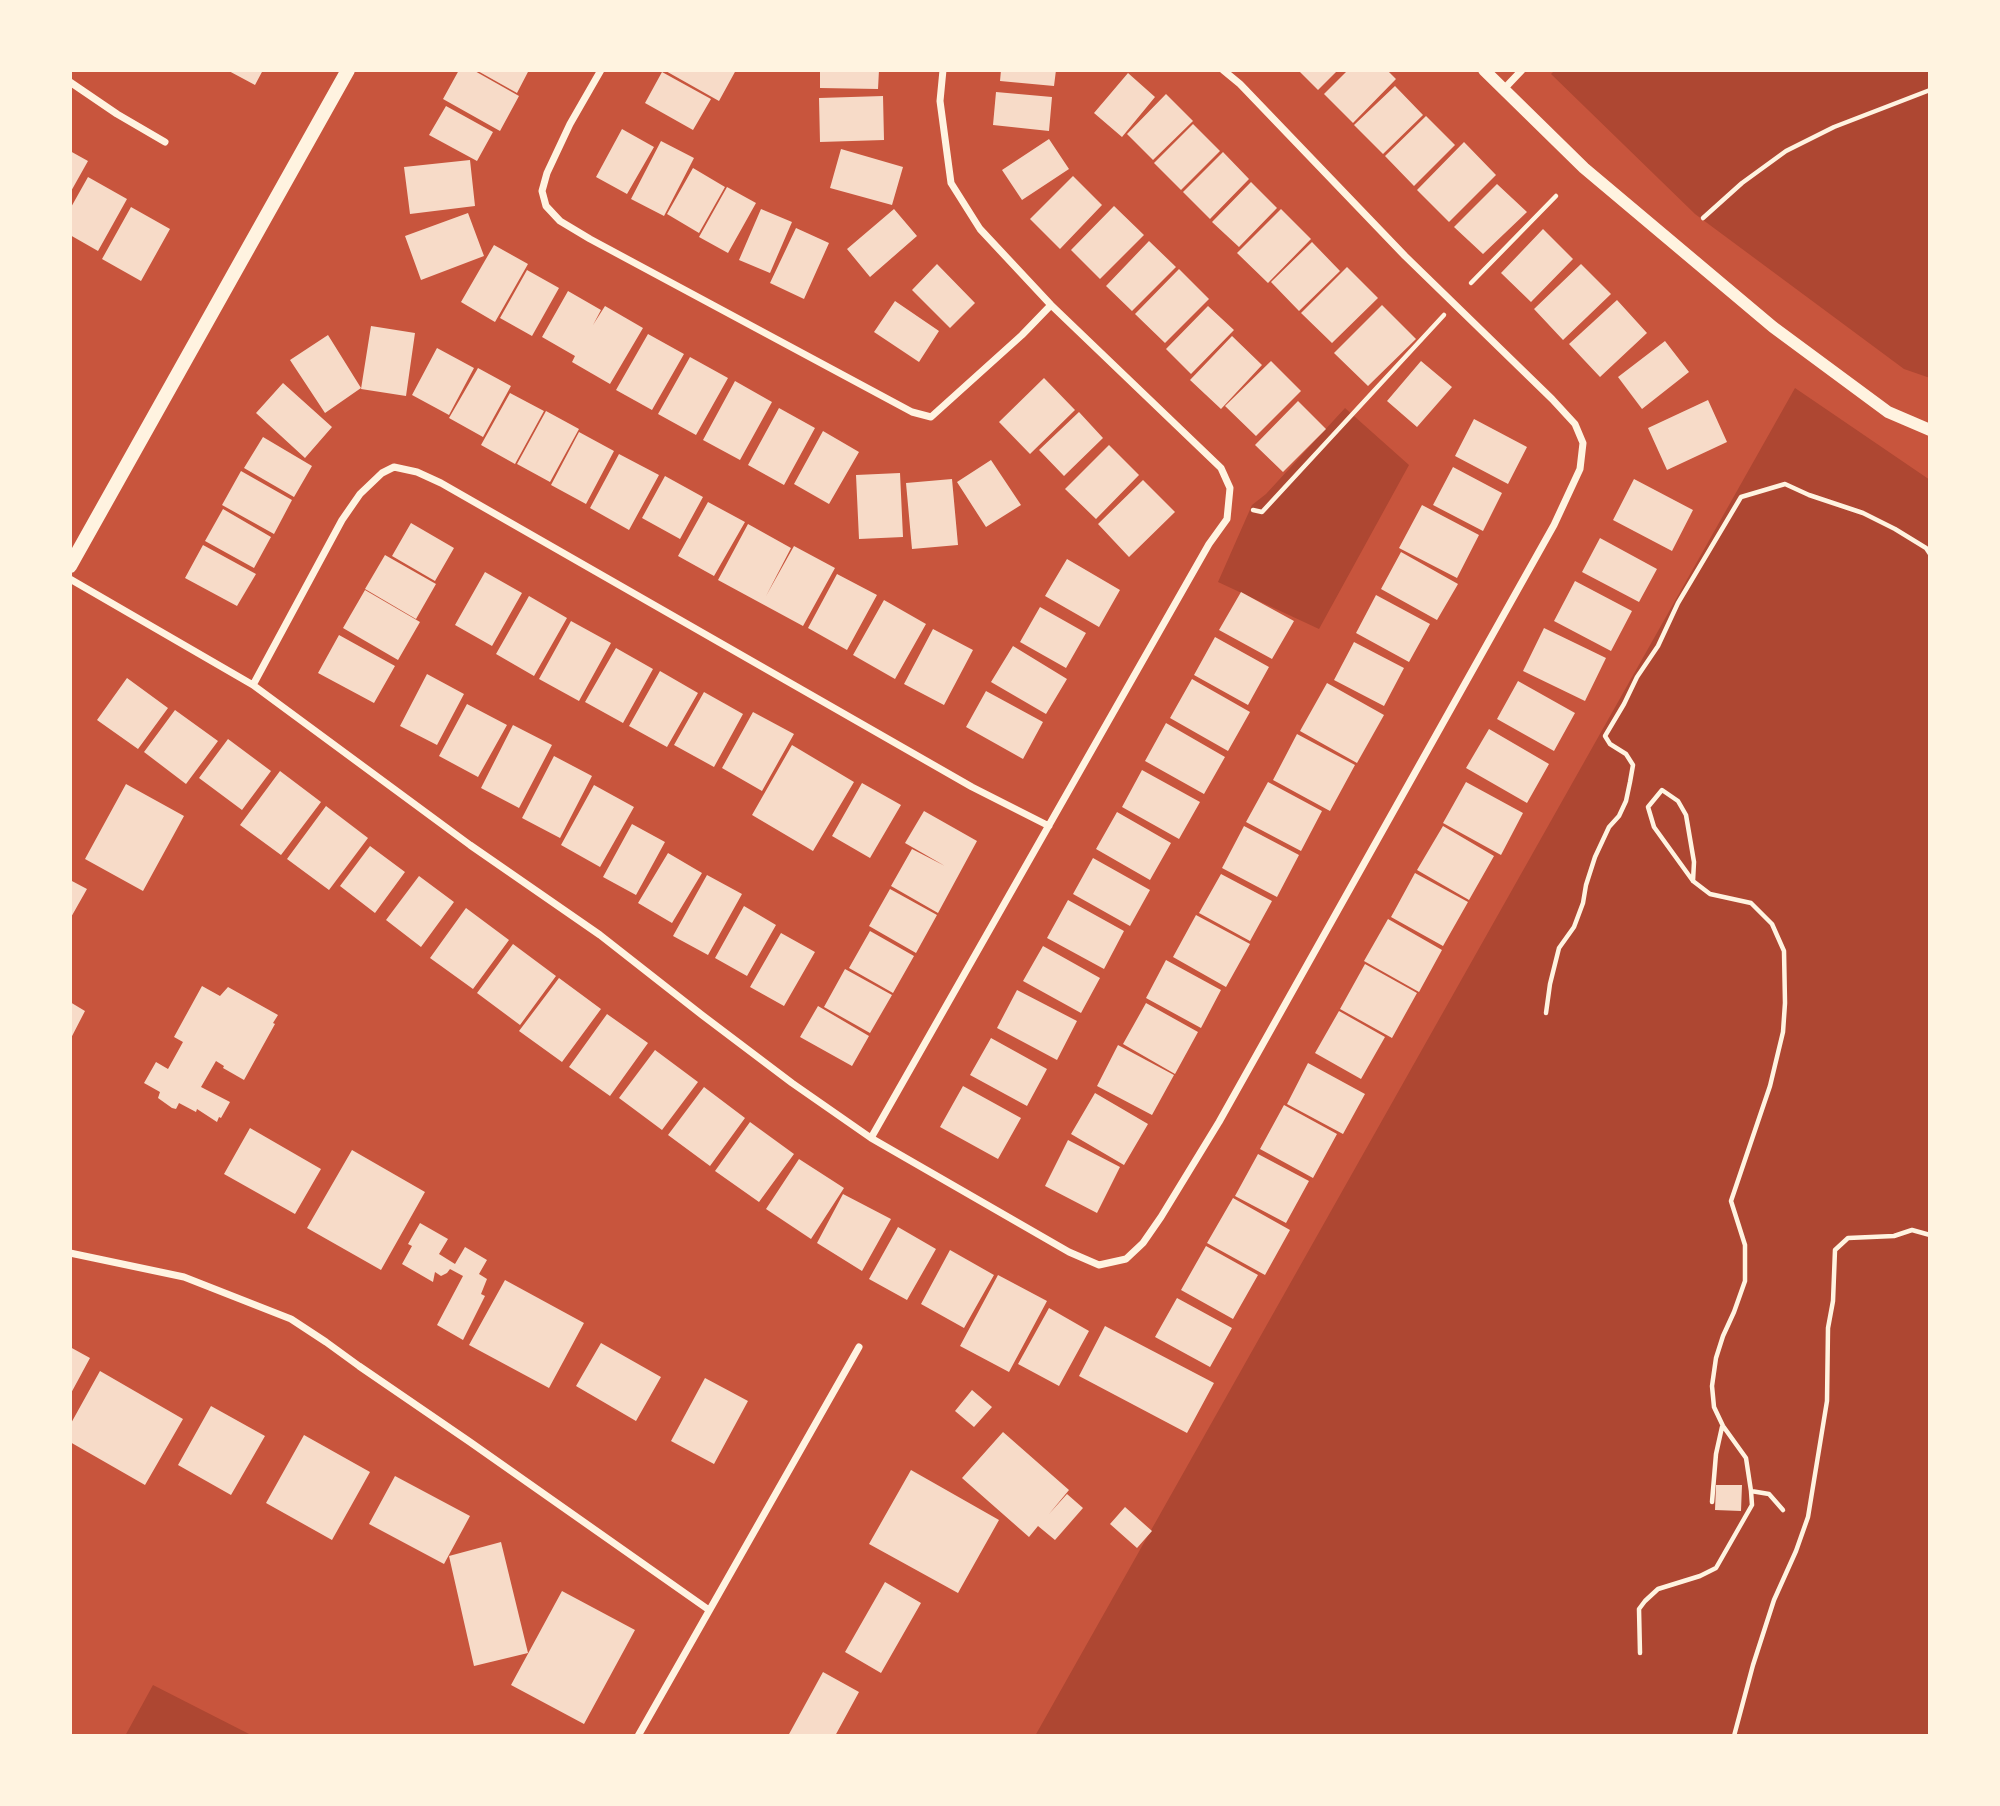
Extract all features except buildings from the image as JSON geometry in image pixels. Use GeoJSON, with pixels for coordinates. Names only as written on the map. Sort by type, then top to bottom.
{"type":"FeatureCollection","features":[{"type":"Feature","properties":{"kind":"main road"},"geometry":{"type":"LineString","coordinates":[[70,566],[348,70]]}},
{"type":"Feature","properties":{"kind":"street"},"geometry":{"type":"LineString","coordinates":[[601,70],[570,124],[547,173],[542,191],[546,206],[560,221],[590,239],[912,412],[931,417],[1022,335],[1051,305]]}},
{"type":"Feature","properties":{"kind":"street"},"geometry":{"type":"LineString","coordinates":[[871,1138],[1209,544],[1227,519],[1230,488],[1221,468],[1051,305],[980,229],[951,183],[940,101],[943,70]]}},
{"type":"Feature","properties":{"kind":"street"},"geometry":{"type":"LineString","coordinates":[[70,579],[253,685],[459,837],[600,935],[792,1083],[871,1138],[1069,1252],[1099,1265],[1126,1259],[1143,1243],[1161,1217],[1232,1098],[1554,526],[1580,469],[1583,443],[1575,424],[1552,400],[1405,256],[1240,84],[1223,70]]}},
{"type":"Feature","properties":{"kind":"street"},"geometry":{"type":"LineString","coordinates":[[1484,70],[1584,168],[1773,327],[1888,412],[1930,430]]}},
{"type":"Feature","properties":{"kind":"street"},"geometry":{"type":"LineString","coordinates":[[1503,90],[1522,70]]}},
{"type":"Feature","properties":{"kind":"street"},"geometry":{"type":"LineString","coordinates":[[70,82],[165,142]]}},
{"type":"Feature","properties":{"kind":"street"},"geometry":{"type":"LineString","coordinates":[[253,685],[342,520],[360,494],[382,473],[394,467],[417,472],[441,483],[972,787],[1049,825]]}},
{"type":"Feature","properties":{"kind":"street"},"geometry":{"type":"LineString","coordinates":[[70,1253],[184,1277],[291,1319],[709,1610]]}},
{"type":"Feature","properties":{"kind":"street"},"geometry":{"type":"LineString","coordinates":[[638,1736],[859,1347]]}},
{"type":"Feature","properties":{"kind":"path"},"geometry":{"type":"LineString","coordinates":[[1703,218],[1742,183],[1786,151],[1834,127],[1930,90]]}},
{"type":"Feature","properties":{"kind":"path"},"geometry":{"type":"LineString","coordinates":[[1471,283],[1556,196]]}},
{"type":"Feature","properties":{"kind":"path"},"geometry":{"type":"LineString","coordinates":[[1253,510],[1262,512],[1444,315]]}},
{"type":"Feature","properties":{"kind":"path"},"geometry":{"type":"LineString","coordinates":[[1546,1013],[1559,948],[1574,928],[1595,857],[1609,827],[1619,817],[1626,801],[1633,765],[1626,754],[1610,744],[1605,736],[1637,677],[1658,646],[1678,603],[1741,498],[1785,484],[1863,513],[1895,529],[1926,548],[1930,554]]}},
{"type":"Feature","properties":{"kind":"path"},"geometry":{"type":"LineString","coordinates":[[1640,1653],[1639,1609],[1645,1601],[1658,1590],[1716,1568],[1752,1505],[1745,1458],[1723,1426],[1714,1407],[1712,1386],[1716,1358],[1745,1281],[1745,1245],[1731,1201],[1770,1086],[1783,1032],[1784,951],[1772,924],[1751,903],[1710,894],[1693,881],[1654,827],[1648,807],[1662,790],[1678,801],[1686,815],[1694,862],[1693,881]]}},
{"type":"Feature","properties":{"kind":"path"},"geometry":{"type":"LineString","coordinates":[[1734,1736],[1774,1600],[1808,1517],[1827,1401],[1828,1328],[1833,1301],[1835,1250],[1848,1238],[1894,1237],[1912,1230],[1930,1235]]}},
{"type":"Feature","properties":{"kind":"path"},"geometry":{"type":"LineString","coordinates":[[1712,1502],[1716,1454],[1723,1426]]}},
{"type":"Feature","properties":{"kind":"path"},"geometry":{"type":"LineString","coordinates":[[1751,1491],[1769,1494],[1783,1510]]}},
{"type":"Feature","properties":{"kind":"shaded area"},"geometry":{"type":"Polygon","coordinates":[[[1555,70],[1930,70],[1930,378],[1904,369],[1695,214],[1551,74],[1555,70]]]}},
{"type":"Feature","properties":{"kind":"shaded area"},"geometry":{"type":"Polygon","coordinates":[[[1795,388],[1930,480],[1930,1736],[1035,1736],[1795,388]]]}},
{"type":"Feature","properties":{"kind":"shaded area"},"geometry":{"type":"Polygon","coordinates":[[[1345,408],[1409,465],[1319,629],[1218,582],[1252,505],[1266,494],[1345,408]]]}},
{"type":"Feature","properties":{"kind":"shaded area"},"geometry":{"type":"Polygon","coordinates":[[[153,1685],[253,1736],[125,1736],[153,1685]]]}}]}
